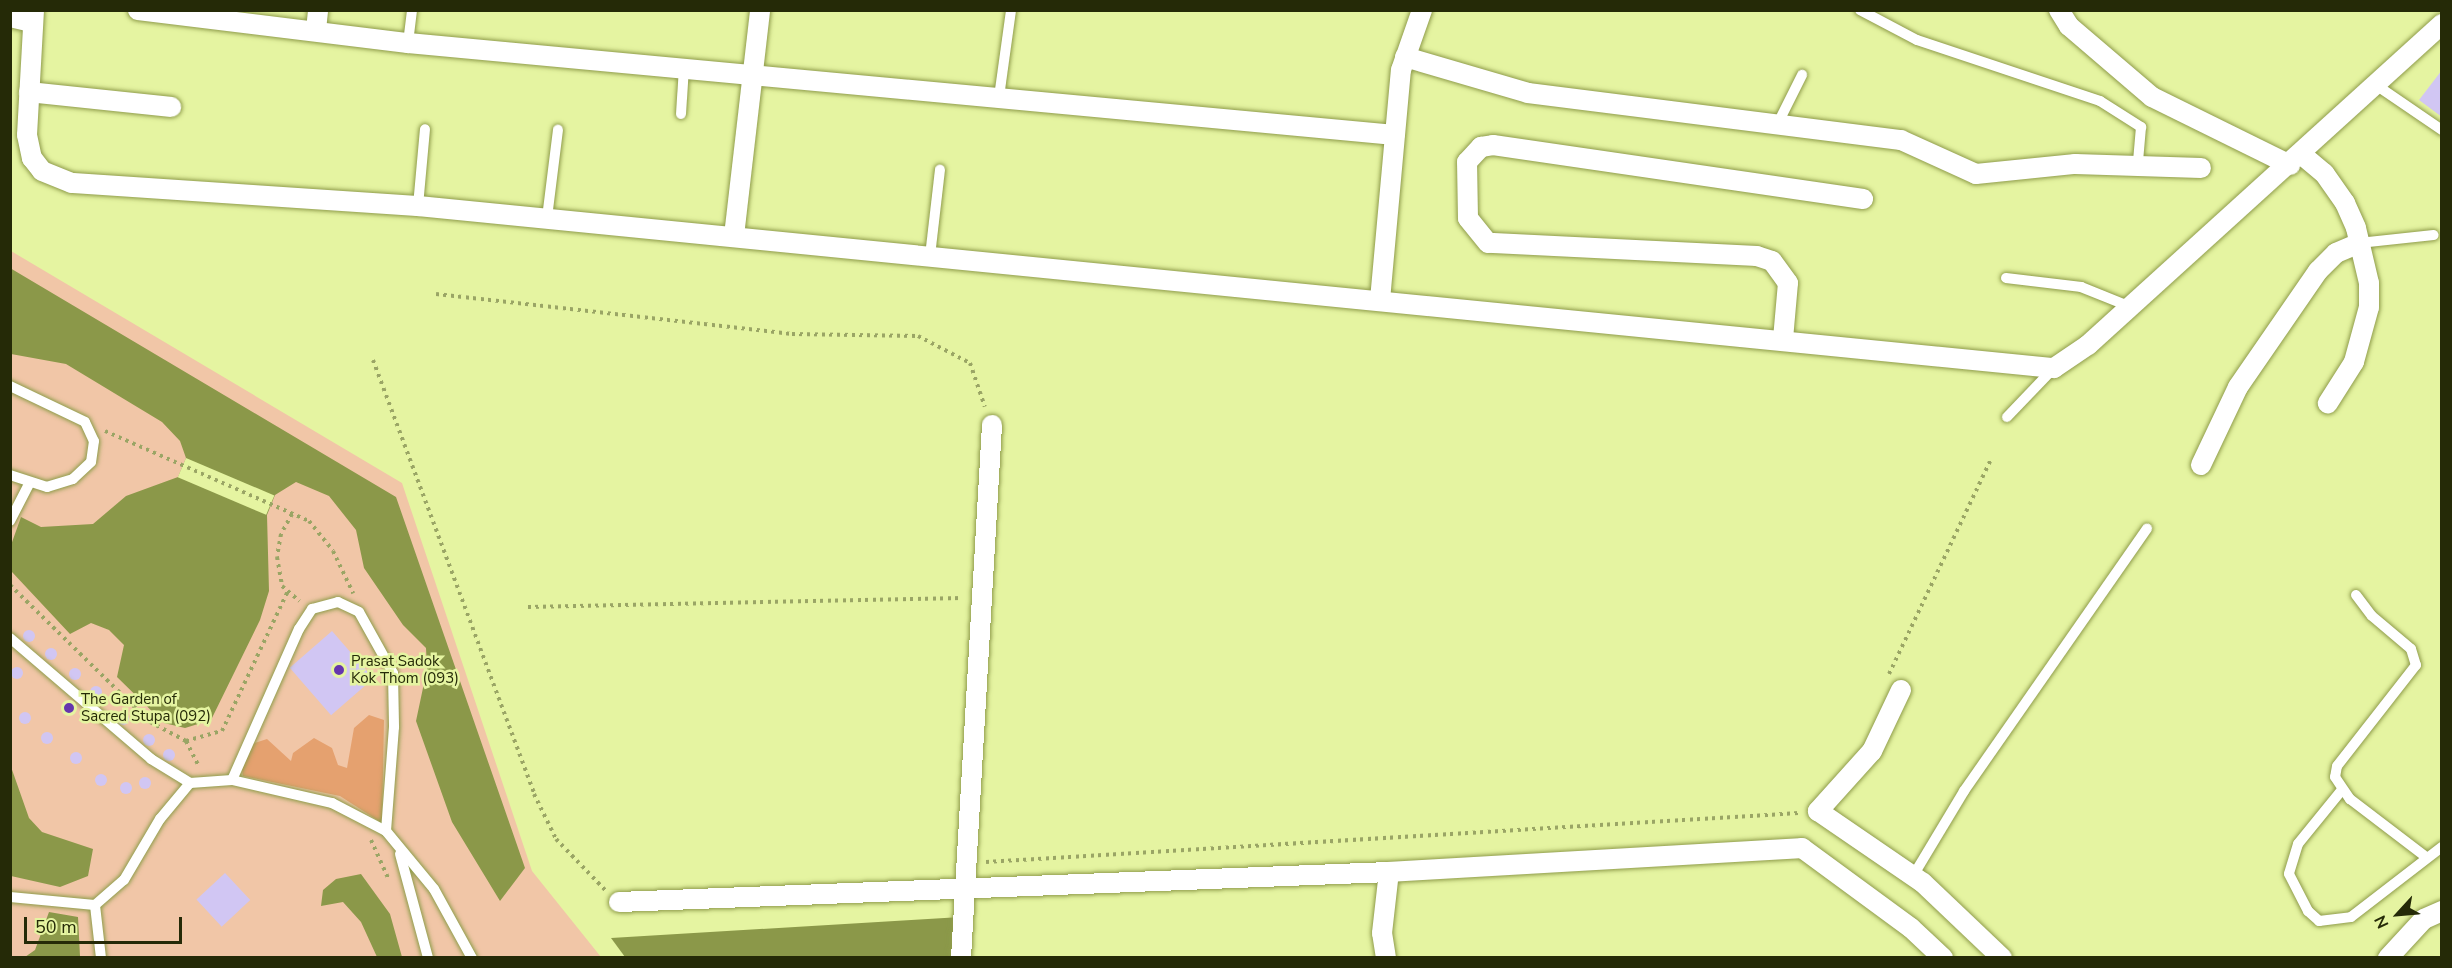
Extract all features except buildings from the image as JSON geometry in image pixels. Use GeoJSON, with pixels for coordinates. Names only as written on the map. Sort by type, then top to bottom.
{"type":"FeatureCollection","features":[{"type":"Feature","properties":{"kind":"street"},"geometry":{"type":"LineString","coordinates":[[138,10],[317,20],[408,43],[1395,135]]}},
{"type":"Feature","properties":{"kind":"street"},"geometry":{"type":"LineString","coordinates":[[734,236],[760,10]]}},
{"type":"Feature","properties":{"kind":"street"},"geometry":{"type":"LineString","coordinates":[[1380,300],[1395,135],[1405,57],[1422,10]]}},
{"type":"Feature","properties":{"kind":"street"},"geometry":{"type":"LineString","coordinates":[[2059,10],[2069,26],[2152,97],[2291,164],[2324,173],[2345,203],[2358,235],[2369,283],[2365,328],[2354,362],[2328,403]]}},
{"type":"Feature","properties":{"kind":"street"},"geometry":{"type":"LineString","coordinates":[[10,17],[33,16],[27,135],[32,158],[42,171],[72,183],[418,206],[547,218],[1783,339],[2054,368],[2072,359],[2131,307],[2265,188],[2442,24]]}},
{"type":"Feature","properties":{"kind":"street"},"geometry":{"type":"LineString","coordinates":[[1405,57],[1528,93],[1778,123],[1901,141],[1976,174],[2050,165],[2201,168]]}},
{"type":"Feature","properties":{"kind":"street"},"geometry":{"type":"LineString","coordinates":[[30,92],[171,107]]}},
{"type":"Feature","properties":{"kind":"street"},"geometry":{"type":"LineString","coordinates":[[1783,339],[1788,283],[1772,261],[1757,256],[1488,243],[1468,218],[1467,162],[1481,147],[1492,145],[1863,199]]}},
{"type":"Feature","properties":{"kind":"street"},"geometry":{"type":"LineString","coordinates":[[2201,465],[2238,387],[2318,271],[2358,235]]}},
{"type":"Feature","properties":{"kind":"street"},"geometry":{"type":"LineString","coordinates":[[961,957],[992,424]]}},
{"type":"Feature","properties":{"kind":"street"},"geometry":{"type":"LineString","coordinates":[[1901,690],[1872,751],[1818,811],[1913,876],[2002,957]]}},
{"type":"Feature","properties":{"kind":"street"},"geometry":{"type":"LineString","coordinates":[[619,902],[965,891],[1389,872],[1802,848],[1911,928],[1943,957]]}},
{"type":"Feature","properties":{"kind":"street"},"geometry":{"type":"LineString","coordinates":[[1386,957],[1382,933],[1389,872]]}},
{"type":"Feature","properties":{"kind":"street"},"geometry":{"type":"LineString","coordinates":[[2388,957],[2424,919],[2442,910]]}},
{"type":"Feature","properties":{"kind":"lane"},"geometry":{"type":"LineString","coordinates":[[408,43],[412,10]]}},
{"type":"Feature","properties":{"kind":"lane"},"geometry":{"type":"LineString","coordinates":[[999,97],[1011,10]]}},
{"type":"Feature","properties":{"kind":"lane"},"geometry":{"type":"LineString","coordinates":[[1860,10],[1917,40],[2100,101],[2141,127],[2138,165]]}},
{"type":"Feature","properties":{"kind":"lane"},"geometry":{"type":"LineString","coordinates":[[681,114],[684,68]]}},
{"type":"Feature","properties":{"kind":"lane"},"geometry":{"type":"LineString","coordinates":[[1778,123],[1802,75]]}},
{"type":"Feature","properties":{"kind":"lane"},"geometry":{"type":"LineString","coordinates":[[2376,85],[2442,130]]}},
{"type":"Feature","properties":{"kind":"lane"},"geometry":{"type":"LineString","coordinates":[[418,206],[425,129]]}},
{"type":"Feature","properties":{"kind":"lane"},"geometry":{"type":"LineString","coordinates":[[547,218],[558,130]]}},
{"type":"Feature","properties":{"kind":"lane"},"geometry":{"type":"LineString","coordinates":[[930,256],[940,170]]}},
{"type":"Feature","properties":{"kind":"lane"},"geometry":{"type":"LineString","coordinates":[[2358,235],[2434,235]]}},
{"type":"Feature","properties":{"kind":"lane"},"geometry":{"type":"LineString","coordinates":[[2006,278],[2080,287],[2131,307]]}},
{"type":"Feature","properties":{"kind":"lane"},"geometry":{"type":"LineString","coordinates":[[2007,417],[2054,368]]}},
{"type":"Feature","properties":{"kind":"lane"},"geometry":{"type":"LineString","coordinates":[[10,386],[86,422],[94,441],[91,462],[73,479],[47,487],[29,484],[10,475]]}},
{"type":"Feature","properties":{"kind":"lane"},"geometry":{"type":"LineString","coordinates":[[10,521],[29,484]]}},
{"type":"Feature","properties":{"kind":"lane"},"geometry":{"type":"LineString","coordinates":[[1913,876],[1964,791],[2147,529]]}},
{"type":"Feature","properties":{"kind":"lane"},"geometry":{"type":"LineString","coordinates":[[2356,595],[2372,616],[2411,649],[2415,665],[2337,766],[2335,777],[2341,791],[2426,857]]}},
{"type":"Feature","properties":{"kind":"lane"},"geometry":{"type":"LineString","coordinates":[[232,780],[310,612],[338,602],[359,612],[393,673],[394,728],[386,831]]}},
{"type":"Feature","properties":{"kind":"lane"},"geometry":{"type":"LineString","coordinates":[[10,638],[151,759],[190,783],[232,780],[332,803],[386,831],[400,852],[435,889],[472,957]]}},
{"type":"Feature","properties":{"kind":"lane"},"geometry":{"type":"LineString","coordinates":[[10,897],[95,905],[124,880],[160,819],[190,783]]}},
{"type":"Feature","properties":{"kind":"lane"},"geometry":{"type":"LineString","coordinates":[[2341,791],[2298,844],[2289,874],[2308,911],[2319,921],[2351,917],[2426,857],[2442,847]]}},
{"type":"Feature","properties":{"kind":"lane"},"geometry":{"type":"LineString","coordinates":[[400,852],[428,957]]}},
{"type":"Feature","properties":{"kind":"lane"},"geometry":{"type":"LineString","coordinates":[[95,905],[101,957]]}},
{"type":"Feature","properties":{"kind":"path"},"geometry":{"type":"LineString","coordinates":[[436,294],[792,334],[918,336],[970,363],[992,424]]}},
{"type":"Feature","properties":{"kind":"path"},"geometry":{"type":"LineString","coordinates":[[373,360],[534,794],[556,839],[589,877],[619,902]]}},
{"type":"Feature","properties":{"kind":"path"},"geometry":{"type":"LineString","coordinates":[[86,422],[309,521],[333,551],[359,612]]}},
{"type":"Feature","properties":{"kind":"path"},"geometry":{"type":"LineString","coordinates":[[1892,708],[1884,683],[1990,461]]}},
{"type":"Feature","properties":{"kind":"path"},"geometry":{"type":"LineString","coordinates":[[292,514],[280,534],[277,557],[282,586],[310,612]]}},
{"type":"Feature","properties":{"kind":"path"},"geometry":{"type":"LineString","coordinates":[[10,585],[150,722],[186,741],[200,764],[190,783]]}},
{"type":"Feature","properties":{"kind":"path"},"geometry":{"type":"LineString","coordinates":[[186,741],[222,731],[288,591]]}},
{"type":"Feature","properties":{"kind":"path"},"geometry":{"type":"LineString","coordinates":[[528,607],[982,598]]}},
{"type":"Feature","properties":{"kind":"path"},"geometry":{"type":"LineString","coordinates":[[966,863],[1818,811]]}},
{"type":"Feature","properties":{"kind":"path"},"geometry":{"type":"LineString","coordinates":[[361,833],[371,840],[390,882]]}},
{"type":"Feature","properties":{"kind":"shaded area"},"geometry":{"type":"Polygon","coordinates":[[[11,251],[402,483],[532,871],[601,957],[11,958],[11,251]]]}},
{"type":"Feature","properties":{"kind":"shaded area"},"geometry":{"type":"Polygon","coordinates":[[[10,268],[396,497],[525,868],[500,901],[452,822],[416,721],[427,669],[426,648],[403,625],[364,568],[356,530],[329,496],[296,482],[275,495],[267,515],[269,591],[260,620],[211,720],[185,728],[164,723],[117,677],[124,645],[109,630],[91,623],[70,634],[12,572],[11,545],[21,517],[41,527],[93,524],[126,496],[178,477],[186,458],[180,441],[162,422],[66,364],[11,354],[10,268]]]}},
{"type":"Feature","properties":{"kind":"shaded area"},"geometry":{"type":"Polygon","coordinates":[[[369,715],[384,720],[382,823],[340,796],[243,776],[241,763],[252,744],[267,739],[291,761],[293,753],[314,738],[332,748],[338,765],[347,768],[354,728],[369,715]]]}},
{"type":"Feature","properties":{"kind":"shaded area"},"geometry":{"type":"Polygon","coordinates":[[[10,764],[29,818],[42,832],[93,849],[88,876],[60,887],[11,876],[10,764]]]}},
{"type":"Feature","properties":{"kind":"shaded area"},"geometry":{"type":"Polygon","coordinates":[[[361,874],[390,914],[402,957],[377,957],[361,922],[343,902],[321,906],[323,890],[336,879],[361,874]]]}},
{"type":"Feature","properties":{"kind":"shaded area"},"geometry":{"type":"Polygon","coordinates":[[[49,912],[78,917],[80,956],[25,957],[35,950],[49,912]]]}},
{"type":"Feature","properties":{"kind":"shaded area"},"geometry":{"type":"Polygon","coordinates":[[[961,917],[959,957],[625,957],[611,938],[961,917]]]}},
{"type":"Feature","properties":{"kind":"pier"},"geometry":{"type":"Polygon","coordinates":[[[186,458],[274,496],[266,515],[178,477],[186,458]]]}},
{"type":"Feature","properties":{"kind":"place","name":"Prasat Sadok Kok Thom (093)"},"geometry":{"type":"Point","coordinates":[339,670]}},
{"type":"Feature","properties":{"kind":"place","name":"The Garden of Sacred Stupa (092)"},"geometry":{"type":"Point","coordinates":[69,708]}}]}
